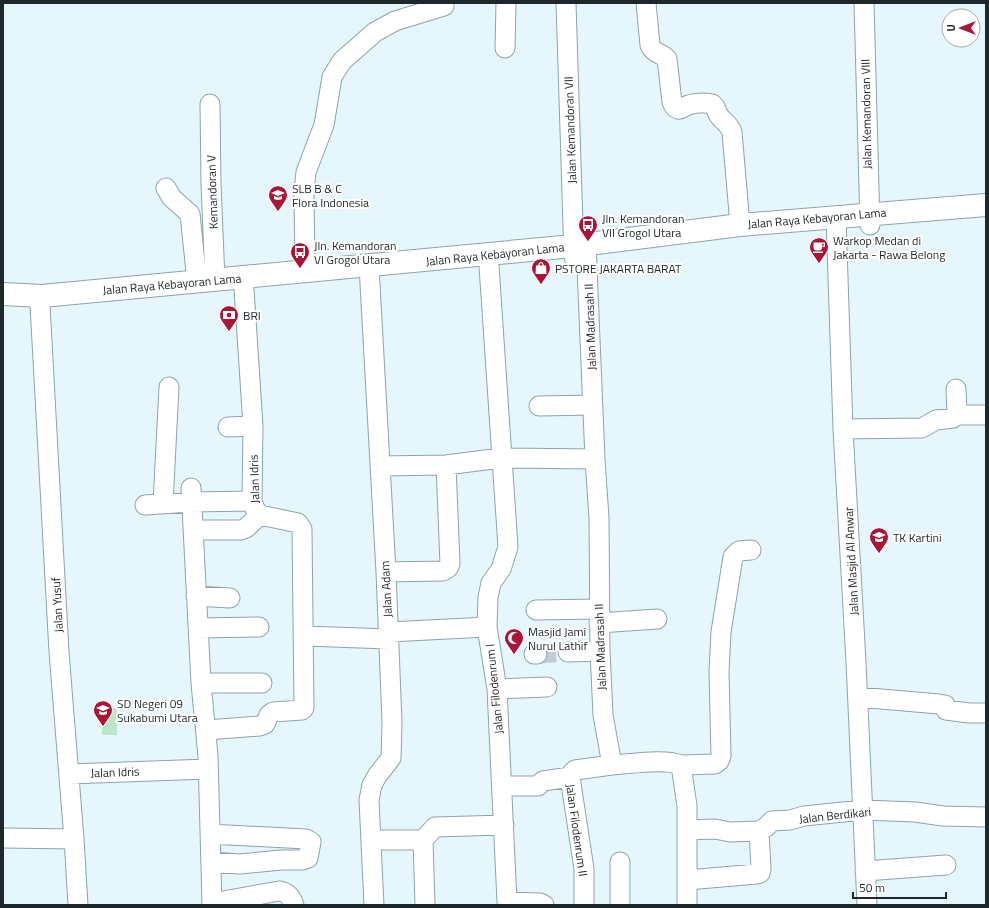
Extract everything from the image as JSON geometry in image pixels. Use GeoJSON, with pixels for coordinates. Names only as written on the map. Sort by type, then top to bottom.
{"type":"FeatureCollection","features":[{"type":"Feature","properties":{"kind":"main road","name":"Jalan Raya Kebayoran Lama"},"geometry":{"type":"LineString","coordinates":[[3,294],[42,296],[305,271],[370,272],[489,266],[580,251],[730,230],[769,229],[869,219],[982,212]]}},
{"type":"Feature","properties":{"kind":"main road","name":"Jalan Raya Kebayoran Lama"},"geometry":{"type":"LineString","coordinates":[[3,302],[40,305],[128,301],[244,289],[370,272],[580,251]]}},
{"type":"Feature","properties":{"kind":"street"},"geometry":{"type":"LineString","coordinates":[[505,48],[506,3]]}},
{"type":"Feature","properties":{"kind":"street","name":"Jalan Kemandoran VII"},"geometry":{"type":"LineString","coordinates":[[566,3],[580,251]]}},
{"type":"Feature","properties":{"kind":"street"},"geometry":{"type":"LineString","coordinates":[[646,3],[650,45],[652,50],[667,59],[673,105],[676,108],[681,109],[693,104],[710,103],[715,106],[720,117],[729,125],[732,132],[730,230]]}},
{"type":"Feature","properties":{"kind":"street","name":"Jalan Kemandoran VIII"},"geometry":{"type":"LineString","coordinates":[[864,3],[869,219]]}},
{"type":"Feature","properties":{"kind":"street"},"geometry":{"type":"LineString","coordinates":[[305,271],[304,192],[306,172],[324,125],[332,77],[342,61],[375,32],[395,21],[444,6]]}},
{"type":"Feature","properties":{"kind":"street","name":"Kemandoran V"},"geometry":{"type":"LineString","coordinates":[[206,281],[211,184],[210,104]]}},
{"type":"Feature","properties":{"kind":"street"},"geometry":{"type":"LineString","coordinates":[[166,188],[172,198],[190,214],[206,281]]}},
{"type":"Feature","properties":{"kind":"street","name":"Jalan Masjid Al Anwar"},"geometry":{"type":"LineString","coordinates":[[836,222],[842,429],[848,505],[867,905]]}},
{"type":"Feature","properties":{"kind":"street","name":"Jalan Madrasah II"},"geometry":{"type":"LineString","coordinates":[[580,251],[593,405],[599,518],[599,616],[603,715],[612,765]]}},
{"type":"Feature","properties":{"kind":"street"},"geometry":{"type":"LineString","coordinates":[[487,628],[488,597],[491,582],[501,568],[508,547],[489,266]]}},
{"type":"Feature","properties":{"kind":"street","name":"Jalan Adam"},"geometry":{"type":"LineString","coordinates":[[370,272],[386,572],[392,722],[391,758],[372,785],[369,800],[374,905]]}},
{"type":"Feature","properties":{"kind":"street","name":"Jalan Idris"},"geometry":{"type":"LineString","coordinates":[[206,730],[260,726],[266,724],[269,715],[273,712],[302,710],[304,708],[302,529],[298,523],[256,508],[253,426],[244,289]]}},
{"type":"Feature","properties":{"kind":"street","name":"Jalan Yusuf"},"geometry":{"type":"LineString","coordinates":[[40,305],[59,652],[78,905]]}},
{"type":"Feature","properties":{"kind":"street"},"geometry":{"type":"LineString","coordinates":[[170,387],[154,504],[191,495],[256,508],[246,528],[241,530],[193,530]]}},
{"type":"Feature","properties":{"kind":"street"},"geometry":{"type":"LineString","coordinates":[[956,389],[956,415]]}},
{"type":"Feature","properties":{"kind":"street"},"geometry":{"type":"LineString","coordinates":[[539,406],[593,405]]}},
{"type":"Feature","properties":{"kind":"street"},"geometry":{"type":"LineString","coordinates":[[842,429],[922,428],[936,420],[953,418],[956,415],[986,415]]}},
{"type":"Feature","properties":{"kind":"street"},"geometry":{"type":"LineString","coordinates":[[228,427],[253,426]]}},
{"type":"Feature","properties":{"kind":"street"},"geometry":{"type":"LineString","coordinates":[[380,466],[446,465],[501,458],[595,459]]}},
{"type":"Feature","properties":{"kind":"street"},"geometry":{"type":"LineString","coordinates":[[386,572],[443,571],[448,568],[450,564],[446,465]]}},
{"type":"Feature","properties":{"kind":"street"},"geometry":{"type":"LineString","coordinates":[[191,495],[201,683],[208,763],[212,904],[279,891],[285,892],[290,896],[294,905]]}},
{"type":"Feature","properties":{"kind":"street"},"geometry":{"type":"LineString","coordinates":[[612,765],[662,762],[675,762],[681,765],[715,764],[718,761],[721,756],[719,672],[721,632],[733,557],[739,551],[751,550]]}},
{"type":"Feature","properties":{"kind":"street"},"geometry":{"type":"LineString","coordinates":[[196,596],[230,598]]}},
{"type":"Feature","properties":{"kind":"street"},"geometry":{"type":"LineString","coordinates":[[536,610],[599,616],[657,619]]}},
{"type":"Feature","properties":{"kind":"street"},"geometry":{"type":"LineString","coordinates":[[198,628],[259,627]]}},
{"type":"Feature","properties":{"kind":"street","name":"Jalan Filodenrum I"},"geometry":{"type":"LineString","coordinates":[[389,635],[487,628],[497,689],[507,903],[540,903],[544,905]]}},
{"type":"Feature","properties":{"kind":"street"},"geometry":{"type":"LineString","coordinates":[[304,636],[389,635]]}},
{"type":"Feature","properties":{"kind":"street"},"geometry":{"type":"LineString","coordinates":[[568,652],[600,651]]}},
{"type":"Feature","properties":{"kind":"street"},"geometry":{"type":"LineString","coordinates":[[201,683],[262,683]]}},
{"type":"Feature","properties":{"kind":"street"},"geometry":{"type":"LineString","coordinates":[[497,689],[547,687]]}},
{"type":"Feature","properties":{"kind":"street"},"geometry":{"type":"LineString","coordinates":[[858,696],[945,705],[946,710],[952,712],[986,713]]}},
{"type":"Feature","properties":{"kind":"street","name":"Jalan Idris"},"geometry":{"type":"LineString","coordinates":[[69,774],[208,763]]}},
{"type":"Feature","properties":{"kind":"street","name":"Jalan Filodenrum II"},"geometry":{"type":"LineString","coordinates":[[584,905],[584,869],[570,777],[575,770],[612,765]]}},
{"type":"Feature","properties":{"kind":"street"},"geometry":{"type":"LineString","coordinates":[[681,765],[687,806],[687,905]]}},
{"type":"Feature","properties":{"kind":"street"},"geometry":{"type":"LineString","coordinates":[[502,786],[538,786],[543,781],[570,777]]}},
{"type":"Feature","properties":{"kind":"street","name":"Jalan Berdikari"},"geometry":{"type":"LineString","coordinates":[[687,830],[715,830],[730,832],[759,831],[772,821],[862,810],[915,812],[943,816],[986,817]]}},
{"type":"Feature","properties":{"kind":"street"},"geometry":{"type":"LineString","coordinates":[[425,905],[423,840],[435,827],[504,824]]}},
{"type":"Feature","properties":{"kind":"street"},"geometry":{"type":"LineString","coordinates":[[687,880],[760,873],[759,831]]}},
{"type":"Feature","properties":{"kind":"street"},"geometry":{"type":"LineString","coordinates":[[210,834],[283,837],[306,839],[311,842],[308,856],[306,859],[302,860],[281,860],[240,864],[211,862]]}},
{"type":"Feature","properties":{"kind":"street"},"geometry":{"type":"LineString","coordinates":[[281,860],[283,837]]}},
{"type":"Feature","properties":{"kind":"street"},"geometry":{"type":"LineString","coordinates":[[3,838],[74,839]]}},
{"type":"Feature","properties":{"kind":"street"},"geometry":{"type":"LineString","coordinates":[[371,840],[423,840]]}},
{"type":"Feature","properties":{"kind":"street"},"geometry":{"type":"LineString","coordinates":[[620,862],[620,905]]}},
{"type":"Feature","properties":{"kind":"street"},"geometry":{"type":"LineString","coordinates":[[865,871],[946,865]]}},
{"type":"Feature","properties":{"kind":"green space"},"geometry":{"type":"Polygon","coordinates":[[[102,708],[117,708],[117,735],[102,735],[102,708]]]}},
{"type":"Feature","properties":{"kind":"tunnel"},"geometry":{"type":"LineString","coordinates":[[537,654],[568,652]]}},
{"type":"Feature","properties":{"kind":"place","name":"SLB B & C Flora Indonesia"},"geometry":{"type":"Point","coordinates":[278,212]}},
{"type":"Feature","properties":{"kind":"place","name":"Jln. Kemandoran VII Grogol Utara"},"geometry":{"type":"Point","coordinates":[588,242]}},
{"type":"Feature","properties":{"kind":"place","name":"Warkop Medan di Jakarta - Rawa Belong"},"geometry":{"type":"Point","coordinates":[819,264]}},
{"type":"Feature","properties":{"kind":"place","name":"Jln. Kemandoran VI Grogol Utara"},"geometry":{"type":"Point","coordinates":[300,269]}},
{"type":"Feature","properties":{"kind":"place","name":"PSTORE JAKARTA BARAT"},"geometry":{"type":"Point","coordinates":[541,285]}},
{"type":"Feature","properties":{"kind":"place","name":"BRI"},"geometry":{"type":"Point","coordinates":[229,332]}},
{"type":"Feature","properties":{"kind":"place","name":"TK Kartini"},"geometry":{"type":"Point","coordinates":[879,554]}},
{"type":"Feature","properties":{"kind":"place","name":"Masjid Jami Nurul Lathif"},"geometry":{"type":"Point","coordinates":[514,655]}},
{"type":"Feature","properties":{"kind":"place","name":"SD Negeri 09 Sukabumi Utara"},"geometry":{"type":"Point","coordinates":[103,727]}}]}
